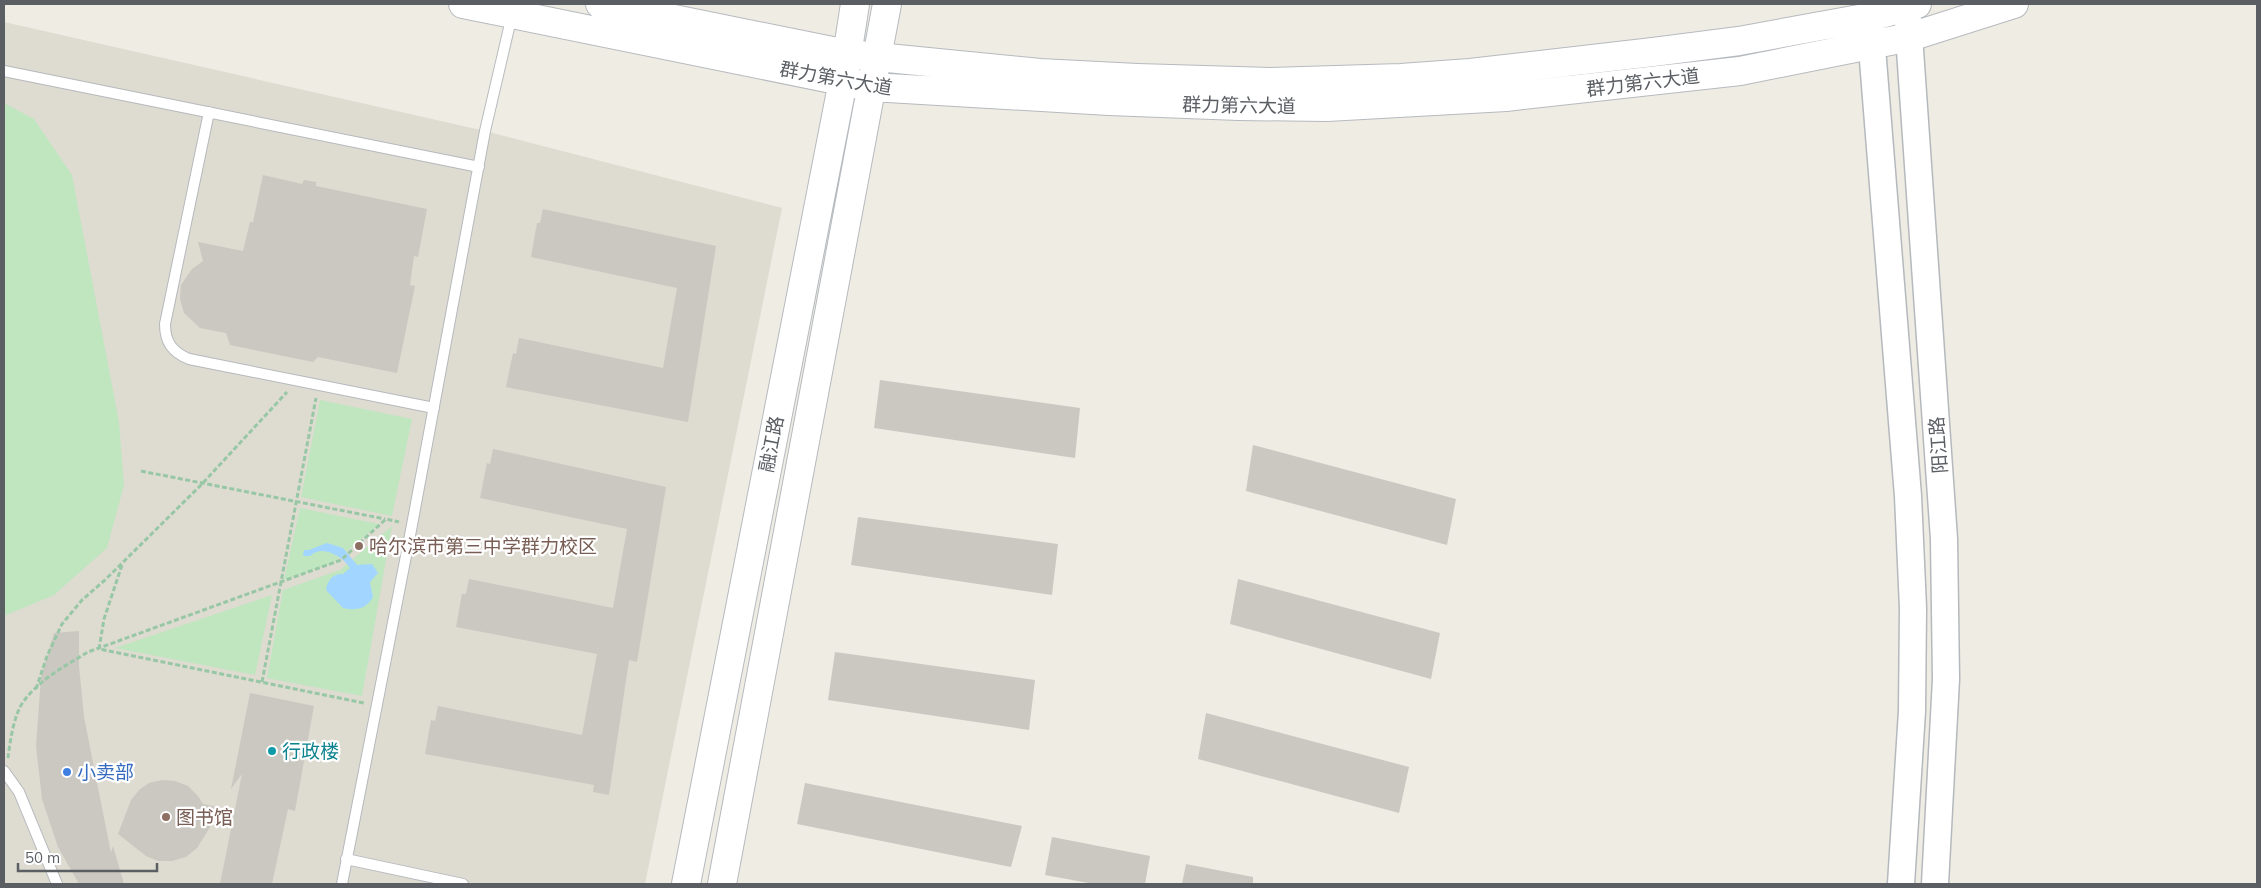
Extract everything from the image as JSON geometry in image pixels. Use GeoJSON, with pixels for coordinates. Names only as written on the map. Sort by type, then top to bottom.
{"type":"FeatureCollection","features":[{"type":"Feature","properties":{"kind":"main road","name":"群力第六大道"},"geometry":{"type":"LineString","coordinates":[[463,4],[871,87],[1108,101],[1230,106],[1327,107],[1506,97],[1740,71],[1873,46],[1910,37],[2014,4]]}},
{"type":"Feature","properties":{"kind":"main road","name":"群力第六大道"},"geometry":{"type":"LineString","coordinates":[[600,4],[847,54],[877,58],[1040,73],[1270,82],[1401,78],[1470,73],[1653,52],[1739,41],[1870,17],[1912,5]]}},
{"type":"Feature","properties":{"kind":"main road","name":"融江路"},"geometry":{"type":"LineString","coordinates":[[686,884],[843,81],[855,4]]}},
{"type":"Feature","properties":{"kind":"main road","name":"融江路"},"geometry":{"type":"LineString","coordinates":[[722,884],[887,4]]}},
{"type":"Feature","properties":{"kind":"street","name":"阳江路"},"geometry":{"type":"LineString","coordinates":[[1912,5],[1910,37],[1944,539],[1946,679],[1935,884]]}},
{"type":"Feature","properties":{"kind":"street","name":"阳江路"},"geometry":{"type":"LineString","coordinates":[[1870,17],[1908,496],[1913,608],[1912,711],[1901,884]]}},
{"type":"Feature","properties":{"kind":"lane"},"geometry":{"type":"LineString","coordinates":[[342,884],[479,167],[512,14]]}},
{"type":"Feature","properties":{"kind":"lane"},"geometry":{"type":"LineString","coordinates":[[4,71],[479,167]]}},
{"type":"Feature","properties":{"kind":"lane"},"geometry":{"type":"LineString","coordinates":[[209,112],[165,324],[165,336],[171,347],[189,359],[434,408]]}},
{"type":"Feature","properties":{"kind":"lane"},"geometry":{"type":"LineString","coordinates":[[5,773],[19,792],[57,884]]}},
{"type":"Feature","properties":{"kind":"lane"},"geometry":{"type":"LineString","coordinates":[[346,859],[463,884]]}},
{"type":"Feature","properties":{"kind":"path"},"geometry":{"type":"LineString","coordinates":[[36,690],[47,656],[62,624],[82,600],[202,484],[297,381]]}},
{"type":"Feature","properties":{"kind":"path"},"geometry":{"type":"LineString","coordinates":[[262,682],[318,385]]}},
{"type":"Feature","properties":{"kind":"path"},"geometry":{"type":"LineString","coordinates":[[141,471],[412,525]]}},
{"type":"Feature","properties":{"kind":"path"},"geometry":{"type":"LineString","coordinates":[[5,773],[10,736],[23,702],[51,674],[88,652],[341,560],[386,519]]}},
{"type":"Feature","properties":{"kind":"path"},"geometry":{"type":"LineString","coordinates":[[98,649],[104,619],[123,562]]}},
{"type":"Feature","properties":{"kind":"path"},"geometry":{"type":"LineString","coordinates":[[98,649],[377,706]]}},
{"type":"Feature","properties":{"kind":"shaded area","name":"哈尔滨市第三中学群力校区"},"geometry":{"type":"Polygon","coordinates":[[[4,22],[485,131],[782,208],[645,884],[4,884],[4,22]]]}},
{"type":"Feature","properties":{"kind":"green space"},"geometry":{"type":"Polygon","coordinates":[[[4,103],[34,119],[72,175],[119,422],[124,485],[107,548],[54,595],[4,616],[4,103]]]}},
{"type":"Feature","properties":{"kind":"green space"},"geometry":{"type":"Polygon","coordinates":[[[320,400],[412,419],[392,516],[301,497],[320,400]]]}},
{"type":"Feature","properties":{"kind":"green space"},"geometry":{"type":"Polygon","coordinates":[[[300,508],[379,524],[333,563],[284,580],[300,508]]]}},
{"type":"Feature","properties":{"kind":"green space"},"geometry":{"type":"Polygon","coordinates":[[[392,526],[362,696],[267,678],[283,590],[340,570],[392,526]]]}},
{"type":"Feature","properties":{"kind":"green space"},"geometry":{"type":"Polygon","coordinates":[[[272,595],[255,675],[115,648],[272,595]]]}},
{"type":"Feature","properties":{"kind":"water"},"geometry":{"type":"Polygon","coordinates":[[[327,543],[343,548],[357,565],[372,564],[378,573],[370,582],[373,597],[364,607],[356,609],[343,608],[326,590],[332,578],[343,574],[350,568],[342,559],[326,551],[303,556],[304,550],[327,543]]]}},
{"type":"Feature","properties":{"kind":"building"},"geometry":{"type":"Polygon","coordinates":[[[263,175],[302,184],[304,180],[316,182],[316,186],[427,209],[418,257],[414,256],[410,285],[415,286],[397,373],[318,357],[313,362],[230,345],[226,333],[200,328],[184,313],[180,299],[181,285],[192,269],[203,261],[198,242],[243,251],[250,222],[253,222],[263,175]]]}},
{"type":"Feature","properties":{"kind":"building"},"geometry":{"type":"Polygon","coordinates":[[[543,209],[716,246],[688,422],[506,387],[513,353],[516,354],[519,338],[663,368],[677,288],[531,257],[537,223],[540,223],[543,209]]]}},
{"type":"Feature","properties":{"kind":"building"},"geometry":{"type":"Polygon","coordinates":[[[880,380],[1080,408],[1075,458],[874,428],[880,380]]]}},
{"type":"Feature","properties":{"kind":"building"},"geometry":{"type":"Polygon","coordinates":[[[1253,445],[1456,499],[1447,545],[1246,491],[1253,445]]]}},
{"type":"Feature","properties":{"kind":"building"},"geometry":{"type":"Polygon","coordinates":[[[493,449],[666,487],[637,662],[629,660],[609,795],[593,792],[594,785],[425,754],[431,720],[435,721],[438,706],[582,735],[597,654],[456,627],[462,594],[466,594],[469,579],[613,608],[627,529],[480,498],[487,463],[490,464],[493,449]]]}},
{"type":"Feature","properties":{"kind":"building"},"geometry":{"type":"Polygon","coordinates":[[[858,517],[1058,544],[1052,595],[851,565],[858,517]]]}},
{"type":"Feature","properties":{"kind":"building"},"geometry":{"type":"Polygon","coordinates":[[[1238,579],[1440,633],[1431,679],[1230,624],[1238,579]]]}},
{"type":"Feature","properties":{"kind":"building","name":"小卖部"},"geometry":{"type":"Polygon","coordinates":[[[79,631],[79,666],[84,717],[111,853],[113,846],[124,884],[79,884],[58,847],[42,799],[36,746],[41,677],[54,633],[79,631]]]}},
{"type":"Feature","properties":{"kind":"building"},"geometry":{"type":"Polygon","coordinates":[[[835,652],[1035,680],[1029,730],[828,700],[835,652]]]}},
{"type":"Feature","properties":{"kind":"building","name":"行政楼"},"geometry":{"type":"Polygon","coordinates":[[[250,693],[314,706],[295,811],[288,809],[272,884],[220,884],[242,774],[231,789],[250,693]]]}},
{"type":"Feature","properties":{"kind":"building"},"geometry":{"type":"Polygon","coordinates":[[[1206,713],[1409,767],[1399,813],[1198,759],[1206,713]]]}},
{"type":"Feature","properties":{"kind":"building","name":"图书馆"},"geometry":{"type":"Polygon","coordinates":[[[162,780],[175,781],[188,786],[203,804],[222,808],[197,848],[186,857],[172,861],[158,861],[146,856],[118,834],[131,800],[139,790],[149,783],[162,780]]]}},
{"type":"Feature","properties":{"kind":"building"},"geometry":{"type":"Polygon","coordinates":[[[805,783],[1022,826],[1011,867],[797,824],[805,783]]]}},
{"type":"Feature","properties":{"kind":"building"},"geometry":{"type":"Polygon","coordinates":[[[1052,837],[1150,856],[1145,884],[1094,884],[1045,875],[1052,837]]]}},
{"type":"Feature","properties":{"kind":"building"},"geometry":{"type":"Polygon","coordinates":[[[1186,864],[1253,877],[1253,884],[1182,884],[1186,864]]]}},
{"type":"Feature","properties":{"kind":"place","name":"哈尔滨市第三中学群力校区"},"geometry":{"type":"Point","coordinates":[359,546]}},
{"type":"Feature","properties":{"kind":"place","name":"行政楼"},"geometry":{"type":"Point","coordinates":[272,751]}},
{"type":"Feature","properties":{"kind":"place","name":"小卖部"},"geometry":{"type":"Point","coordinates":[67,772]}},
{"type":"Feature","properties":{"kind":"place","name":"图书馆"},"geometry":{"type":"Point","coordinates":[166,817]}}]}
